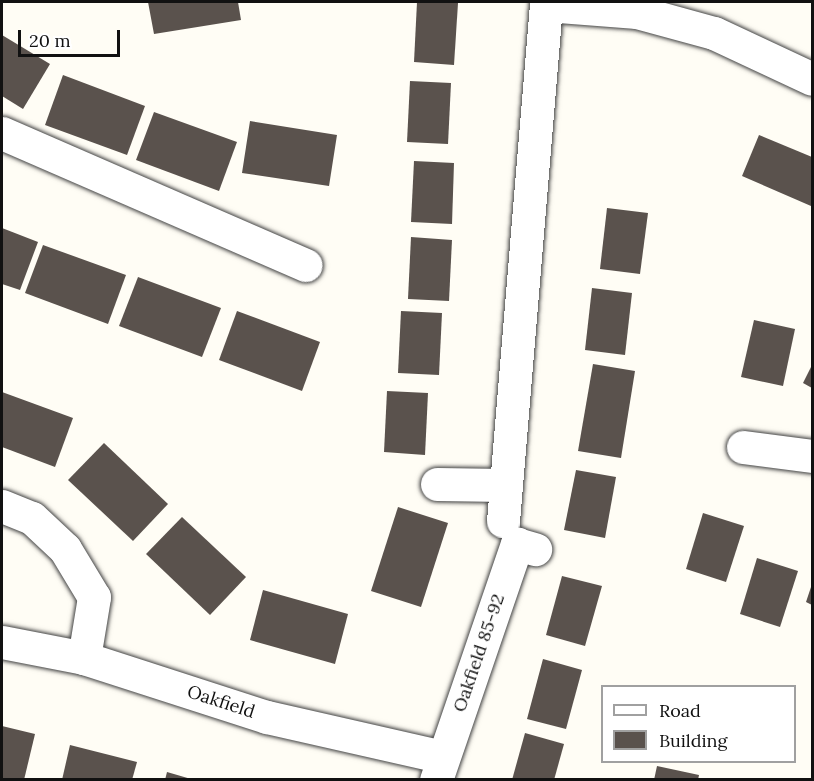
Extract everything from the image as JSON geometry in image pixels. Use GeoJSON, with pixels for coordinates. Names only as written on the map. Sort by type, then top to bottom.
{"type":"FeatureCollection","features":[{"type":"Feature","properties":{"kind":"street"},"geometry":{"type":"LineString","coordinates":[[503,521],[546,3],[637,12],[714,33],[813,79]]}},
{"type":"Feature","properties":{"kind":"street"},"geometry":{"type":"LineString","coordinates":[[2,133],[306,265]]}},
{"type":"Feature","properties":{"kind":"street"},"geometry":{"type":"LineString","coordinates":[[743,447],[813,456]]}},
{"type":"Feature","properties":{"kind":"street"},"geometry":{"type":"LineString","coordinates":[[437,484],[506,485]]}},
{"type":"Feature","properties":{"kind":"street"},"geometry":{"type":"LineString","coordinates":[[2,506],[32,518],[64,549],[94,597],[84,658]]}},
{"type":"Feature","properties":{"kind":"street","name":"Oakfield 85-92"},"geometry":{"type":"LineString","coordinates":[[440,768],[516,544],[535,549]]}},
{"type":"Feature","properties":{"kind":"street","name":"Oakfield"},"geometry":{"type":"LineString","coordinates":[[2,642],[84,658],[267,717],[440,768]]}},
{"type":"Feature","properties":{"kind":"building"},"geometry":{"type":"Polygon","coordinates":[[[148,2],[238,2],[241,20],[154,34],[148,2]]]}},
{"type":"Feature","properties":{"kind":"building"},"geometry":{"type":"Polygon","coordinates":[[[417,2],[458,3],[454,65],[414,62],[417,2]]]}},
{"type":"Feature","properties":{"kind":"building"},"geometry":{"type":"Polygon","coordinates":[[[2,35],[50,64],[23,109],[2,96],[2,35]]]}},
{"type":"Feature","properties":{"kind":"building"},"geometry":{"type":"Polygon","coordinates":[[[63,75],[145,106],[127,155],[45,125],[63,75]]]}},
{"type":"Feature","properties":{"kind":"building"},"geometry":{"type":"Polygon","coordinates":[[[410,81],[451,83],[448,144],[407,142],[410,81]]]}},
{"type":"Feature","properties":{"kind":"building"},"geometry":{"type":"Polygon","coordinates":[[[154,112],[237,142],[219,191],[136,160],[154,112]]]}},
{"type":"Feature","properties":{"kind":"building"},"geometry":{"type":"Polygon","coordinates":[[[250,121],[337,135],[329,186],[242,173],[250,121]]]}},
{"type":"Feature","properties":{"kind":"building"},"geometry":{"type":"Polygon","coordinates":[[[759,135],[812,157],[811,206],[742,176],[759,135]]]}},
{"type":"Feature","properties":{"kind":"building"},"geometry":{"type":"Polygon","coordinates":[[[414,161],[454,163],[452,224],[411,222],[414,161]]]}},
{"type":"Feature","properties":{"kind":"building"},"geometry":{"type":"Polygon","coordinates":[[[607,208],[648,213],[640,274],[600,269],[607,208]]]}},
{"type":"Feature","properties":{"kind":"building"},"geometry":{"type":"Polygon","coordinates":[[[2,228],[38,242],[20,290],[2,284],[2,228]]]}},
{"type":"Feature","properties":{"kind":"building"},"geometry":{"type":"Polygon","coordinates":[[[411,237],[452,240],[449,301],[408,299],[411,237]]]}},
{"type":"Feature","properties":{"kind":"building"},"geometry":{"type":"Polygon","coordinates":[[[43,245],[126,275],[108,324],[25,293],[43,245]]]}},
{"type":"Feature","properties":{"kind":"building"},"geometry":{"type":"Polygon","coordinates":[[[138,277],[221,308],[202,357],[119,326],[138,277]]]}},
{"type":"Feature","properties":{"kind":"building"},"geometry":{"type":"Polygon","coordinates":[[[592,288],[632,293],[625,355],[585,350],[592,288]]]}},
{"type":"Feature","properties":{"kind":"building"},"geometry":{"type":"Polygon","coordinates":[[[237,311],[320,342],[302,391],[219,360],[237,311]]]}},
{"type":"Feature","properties":{"kind":"building"},"geometry":{"type":"Polygon","coordinates":[[[401,311],[442,313],[439,375],[398,373],[401,311]]]}},
{"type":"Feature","properties":{"kind":"building"},"geometry":{"type":"Polygon","coordinates":[[[754,320],[795,329],[783,386],[741,377],[754,320]]]}},
{"type":"Feature","properties":{"kind":"building"},"geometry":{"type":"Polygon","coordinates":[[[593,364],[635,371],[621,458],[578,451],[593,364]]]}},
{"type":"Feature","properties":{"kind":"building"},"geometry":{"type":"Polygon","coordinates":[[[812,365],[812,388],[803,383],[812,365]]]}},
{"type":"Feature","properties":{"kind":"building"},"geometry":{"type":"Polygon","coordinates":[[[387,391],[428,393],[425,455],[384,452],[387,391]]]}},
{"type":"Feature","properties":{"kind":"building"},"geometry":{"type":"Polygon","coordinates":[[[2,392],[73,418],[55,467],[2,447],[2,392]]]}},
{"type":"Feature","properties":{"kind":"building"},"geometry":{"type":"Polygon","coordinates":[[[104,443],[168,504],[133,541],[68,480],[104,443]]]}},
{"type":"Feature","properties":{"kind":"building"},"geometry":{"type":"Polygon","coordinates":[[[576,470],[616,477],[605,538],[564,530],[576,470]]]}},
{"type":"Feature","properties":{"kind":"building"},"geometry":{"type":"Polygon","coordinates":[[[398,507],[448,523],[421,607],[371,591],[398,507]]]}},
{"type":"Feature","properties":{"kind":"building"},"geometry":{"type":"Polygon","coordinates":[[[703,513],[744,526],[726,582],[686,569],[703,513]]]}},
{"type":"Feature","properties":{"kind":"building"},"geometry":{"type":"Polygon","coordinates":[[[182,517],[246,577],[210,615],[146,554],[182,517]]]}},
{"type":"Feature","properties":{"kind":"building"},"geometry":{"type":"Polygon","coordinates":[[[757,558],[798,571],[780,627],[740,614],[757,558]]]}},
{"type":"Feature","properties":{"kind":"building"},"geometry":{"type":"Polygon","coordinates":[[[562,576],[602,586],[585,646],[546,635],[562,576]]]}},
{"type":"Feature","properties":{"kind":"building"},"geometry":{"type":"Polygon","coordinates":[[[812,584],[812,605],[806,602],[812,584]]]}},
{"type":"Feature","properties":{"kind":"building"},"geometry":{"type":"Polygon","coordinates":[[[263,590],[348,614],[335,664],[250,640],[263,590]]]}},
{"type":"Feature","properties":{"kind":"building"},"geometry":{"type":"Polygon","coordinates":[[[543,659],[582,670],[566,729],[527,719],[543,659]]]}},
{"type":"Feature","properties":{"kind":"building"},"geometry":{"type":"Polygon","coordinates":[[[2,726],[35,734],[24,780],[2,780],[2,726]]]}},
{"type":"Feature","properties":{"kind":"building"},"geometry":{"type":"Polygon","coordinates":[[[525,733],[564,744],[554,780],[512,780],[525,733]]]}},
{"type":"Feature","properties":{"kind":"building"},"geometry":{"type":"Polygon","coordinates":[[[70,745],[137,762],[132,780],[62,780],[70,745]]]}},
{"type":"Feature","properties":{"kind":"building"},"geometry":{"type":"Polygon","coordinates":[[[657,766],[699,775],[698,780],[654,780],[657,766]]]}},
{"type":"Feature","properties":{"kind":"building"},"geometry":{"type":"Polygon","coordinates":[[[167,772],[191,779],[191,780],[165,780],[167,772]]]}}]}
